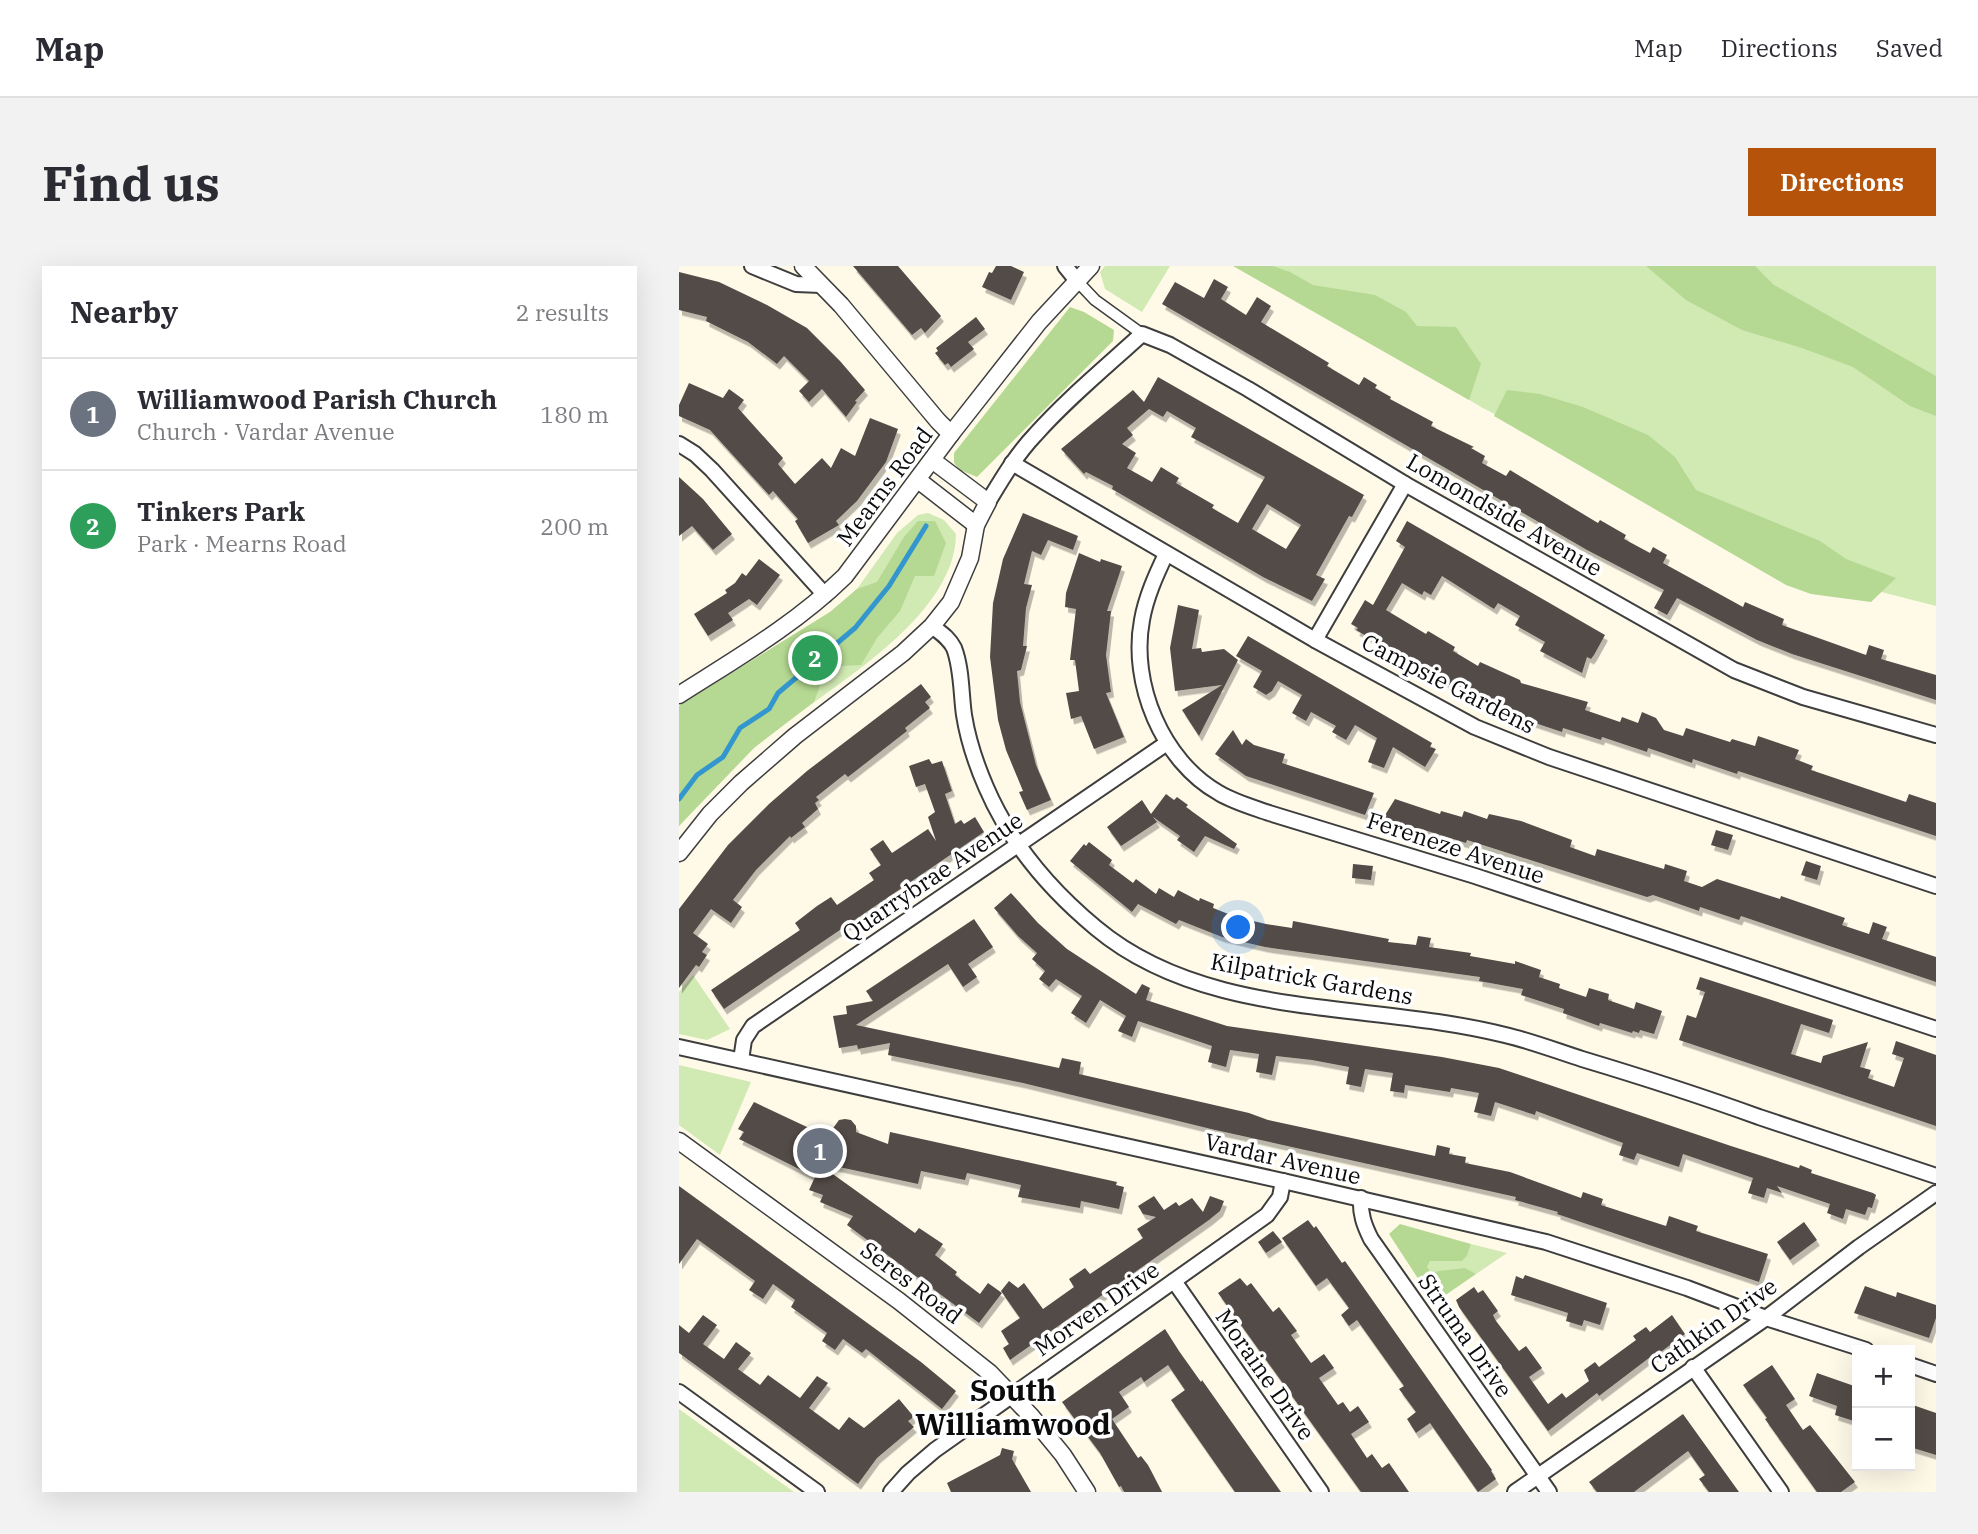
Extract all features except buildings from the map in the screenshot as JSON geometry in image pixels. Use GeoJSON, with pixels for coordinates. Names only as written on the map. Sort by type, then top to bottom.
{"type":"FeatureCollection","features":[{"type":"Feature","properties":{"kind":"street"},"geometry":{"type":"LineString","coordinates":[[752,266],[796,284],[821,285]]}},
{"type":"Feature","properties":{"kind":"street"},"geometry":{"type":"LineString","coordinates":[[803,266],[841,304],[951,434]]}},
{"type":"Feature","properties":{"kind":"street"},"geometry":{"type":"LineString","coordinates":[[1065,266],[1078,282]]}},
{"type":"Feature","properties":{"kind":"street","name":"Mearns Road"},"geometry":{"type":"LineString","coordinates":[[679,695],[773,635],[845,576],[1039,322],[1091,266]]}},
{"type":"Feature","properties":{"kind":"street","name":"Lomondside Avenue"},"geometry":{"type":"LineString","coordinates":[[1078,282],[1095,299],[1142,334],[1170,345],[1248,389],[1405,484],[1734,670],[1803,697],[1936,735]]}},
{"type":"Feature","properties":{"kind":"street"},"geometry":{"type":"LineString","coordinates":[[679,853],[710,814],[741,783],[795,736],[903,653],[932,626],[951,602],[970,558],[976,525],[1012,463],[1067,401],[1142,334]]}},
{"type":"Feature","properties":{"kind":"street"},"geometry":{"type":"LineString","coordinates":[[679,444],[712,470],[825,595]]}},
{"type":"Feature","properties":{"kind":"street"},"geometry":{"type":"LineString","coordinates":[[932,460],[988,502]]}},
{"type":"Feature","properties":{"kind":"street","name":"Campsie Gardens"},"geometry":{"type":"LineString","coordinates":[[1012,463],[1315,640],[1475,727],[1511,742],[1936,886]]}},
{"type":"Feature","properties":{"kind":"street"},"geometry":{"type":"LineString","coordinates":[[918,480],[976,525]]}},
{"type":"Feature","properties":{"kind":"street"},"geometry":{"type":"LineString","coordinates":[[1315,640],[1405,484]]}},
{"type":"Feature","properties":{"kind":"street","name":"Fereneze Avenue"},"geometry":{"type":"LineString","coordinates":[[1166,554],[1142,620],[1140,643],[1146,693],[1167,743],[1197,777],[1217,792],[1236,802],[1475,876],[1936,1029]]}},
{"type":"Feature","properties":{"kind":"street","name":"Kilpatrick Gardens"},"geometry":{"type":"LineString","coordinates":[[932,626],[946,636],[953,646],[958,663],[965,720],[977,764],[997,811],[1052,888],[1109,938],[1141,960],[1196,982],[1263,998],[1507,1035],[1643,1077],[1936,1176]]}},
{"type":"Feature","properties":{"kind":"street","name":"Quarrybrae Avenue"},"geometry":{"type":"LineString","coordinates":[[741,1060],[744,1040],[753,1026],[1167,743]]}},
{"type":"Feature","properties":{"kind":"street","name":"Vardar Avenue"},"geometry":{"type":"LineString","coordinates":[[679,1047],[1360,1198],[1546,1242],[1852,1346]]}},
{"type":"Feature","properties":{"kind":"street","name":"Seres Road"},"geometry":{"type":"LineString","coordinates":[[679,1141],[952,1341],[1012,1395],[1062,1455],[1087,1492]]}},
{"type":"Feature","properties":{"kind":"street","name":"Morven Drive"},"geometry":{"type":"LineString","coordinates":[[891,1492],[935,1450],[1267,1215],[1280,1197],[1283,1181]]}},
{"type":"Feature","properties":{"kind":"street","name":"Cathkin Drive"},"geometry":{"type":"LineString","coordinates":[[1515,1492],[1766,1318],[1859,1247],[1936,1193]]}},
{"type":"Feature","properties":{"kind":"street","name":"Struma Drive"},"geometry":{"type":"LineString","coordinates":[[1360,1198],[1363,1223],[1371,1239],[1549,1492]]}},
{"type":"Feature","properties":{"kind":"street","name":"Moraine Drive"},"geometry":{"type":"LineString","coordinates":[[1174,1281],[1321,1492]]}},
{"type":"Feature","properties":{"kind":"street"},"geometry":{"type":"LineString","coordinates":[[1693,1367],[1781,1492]]}},
{"type":"Feature","properties":{"kind":"street"},"geometry":{"type":"LineString","coordinates":[[1915,1367],[1936,1374]]}},
{"type":"Feature","properties":{"kind":"street"},"geometry":{"type":"LineString","coordinates":[[679,1392],[817,1492]]}},
{"type":"Feature","properties":{"kind":"green space"},"geometry":{"type":"Polygon","coordinates":[[[1105,266],[1170,266],[1142,312],[1105,289],[1100,272],[1105,266]]]}},
{"type":"Feature","properties":{"kind":"green space"},"geometry":{"type":"Polygon","coordinates":[[[1233,266],[1273,266],[1313,285],[1375,295],[1406,312],[1417,326],[1456,327],[1481,364],[1469,400],[1233,266]]]}},
{"type":"Feature","properties":{"kind":"green space"},"geometry":{"type":"Polygon","coordinates":[[[1257,266],[1936,266],[1936,606],[1760,561],[1658,500],[1481,407],[1383,348],[1257,266]]]}},
{"type":"Feature","properties":{"kind":"green space"},"geometry":{"type":"Polygon","coordinates":[[[1646,266],[1755,266],[1774,285],[1936,376],[1936,416],[1910,406],[1853,367],[1742,330],[1686,300],[1646,266]]]}},
{"type":"Feature","properties":{"kind":"green space"},"geometry":{"type":"Polygon","coordinates":[[[1070,307],[1114,330],[1113,341],[977,477],[960,470],[954,463],[954,453],[1070,307]]]}},
{"type":"Feature","properties":{"kind":"green space"},"geometry":{"type":"Polygon","coordinates":[[[1507,390],[1540,394],[1583,407],[1648,435],[1675,457],[1696,490],[1820,541],[1846,559],[1896,578],[1871,602],[1811,594],[1786,585],[1494,416],[1507,390]]]}},
{"type":"Feature","properties":{"kind":"green space"},"geometry":{"type":"Polygon","coordinates":[[[928,513],[944,520],[956,534],[950,566],[933,597],[909,626],[879,653],[747,754],[679,826],[679,706],[830,612],[857,589],[897,533],[918,515],[928,513]]]}},
{"type":"Feature","properties":{"kind":"green space"},"geometry":{"type":"Polygon","coordinates":[[[918,521],[935,521],[946,543],[934,576],[915,576],[900,611],[877,638],[861,665],[839,666],[821,683],[814,702],[754,748],[679,826],[679,706],[830,612],[857,589],[877,582],[904,537],[918,521]]]}},
{"type":"Feature","properties":{"kind":"green space"},"geometry":{"type":"Polygon","coordinates":[[[693,975],[730,1029],[707,1040],[679,1034],[679,992],[693,975]]]}},
{"type":"Feature","properties":{"kind":"green space"},"geometry":{"type":"Polygon","coordinates":[[[679,1065],[751,1082],[720,1155],[679,1125],[679,1065]]]}},
{"type":"Feature","properties":{"kind":"green space"},"geometry":{"type":"Polygon","coordinates":[[[1400,1224],[1471,1244],[1462,1261],[1430,1261],[1427,1267],[1431,1272],[1465,1268],[1476,1274],[1434,1303],[1389,1234],[1400,1224]]]}},
{"type":"Feature","properties":{"kind":"green space"},"geometry":{"type":"Polygon","coordinates":[[[1471,1244],[1507,1253],[1476,1274],[1465,1269],[1431,1272],[1427,1267],[1430,1261],[1462,1261],[1471,1244]]]}},
{"type":"Feature","properties":{"kind":"green space"},"geometry":{"type":"Polygon","coordinates":[[[679,1409],[794,1492],[679,1492],[679,1409]]]}},
{"type":"Feature","properties":{"kind":"waterway"},"geometry":{"type":"LineString","coordinates":[[679,799],[697,775],[723,757],[740,728],[769,709],[778,693],[855,628],[889,586],[926,526]]}},
{"type":"Feature","properties":{"kind":"place","name":"Tinkers Park"},"geometry":{"type":"Point","coordinates":[815,658]}},
{"type":"Feature","properties":{"kind":"place","name":"Williamwood Parish Church"},"geometry":{"type":"Point","coordinates":[820,1151]}},
{"type":"Feature","properties":{"kind":"district","name":"South Williamwood"},"geometry":{"type":"Point","coordinates":[1013,1406]}}]}
